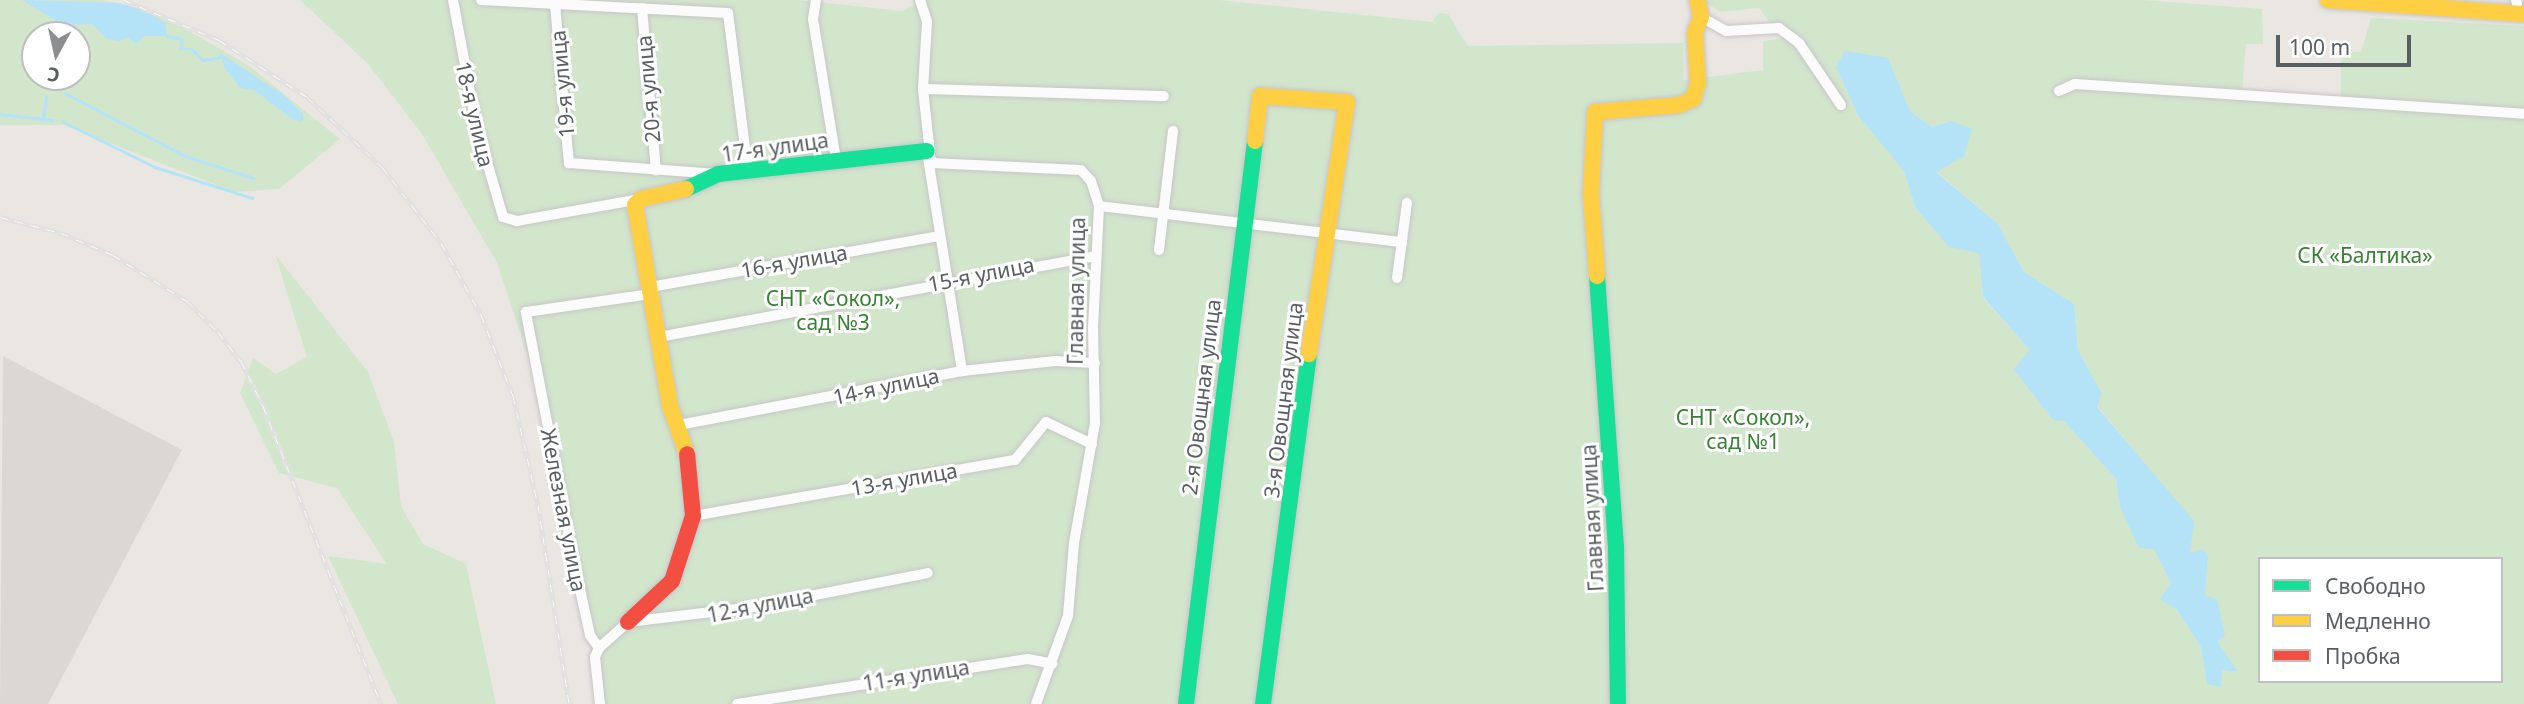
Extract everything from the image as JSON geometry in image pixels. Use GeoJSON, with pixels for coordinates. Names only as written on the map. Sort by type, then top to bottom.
{"type":"FeatureCollection","features":[{"type":"Feature","properties":{"kind":"street","name":"18-я улица"},"geometry":{"type":"LineString","coordinates":[[453,0],[484,159],[503,217],[511,221],[638,202]]}},
{"type":"Feature","properties":{"kind":"street"},"geometry":{"type":"LineString","coordinates":[[481,0],[728,13],[748,171]]}},
{"type":"Feature","properties":{"kind":"street"},"geometry":{"type":"LineString","coordinates":[[920,0],[928,22],[923,89],[927,155],[962,371]]}},
{"type":"Feature","properties":{"kind":"street","name":"Главная улица"},"geometry":{"type":"LineString","coordinates":[[1618,704],[1615,536],[1591,194],[1594,120],[1595,112],[1679,105],[1693,99],[1698,85],[1695,33],[1702,17],[1697,0]]}},
{"type":"Feature","properties":{"kind":"street"},"geometry":{"type":"LineString","coordinates":[[2328,0],[2520,5]]}},
{"type":"Feature","properties":{"kind":"street"},"geometry":{"type":"LineString","coordinates":[[2468,0],[2520,5]]}},
{"type":"Feature","properties":{"kind":"street","name":"19-я улица"},"geometry":{"type":"LineString","coordinates":[[555,4],[569,163],[656,170]]}},
{"type":"Feature","properties":{"kind":"street"},"geometry":{"type":"LineString","coordinates":[[815,5],[836,160]]}},
{"type":"Feature","properties":{"kind":"street","name":"20-я улица"},"geometry":{"type":"LineString","coordinates":[[642,8],[656,170]]}},
{"type":"Feature","properties":{"kind":"street"},"geometry":{"type":"LineString","coordinates":[[1702,17],[1726,31],[1779,28],[1799,43],[1841,105]]}},
{"type":"Feature","properties":{"kind":"street"},"geometry":{"type":"LineString","coordinates":[[2059,91],[2075,84],[2524,114]]}},
{"type":"Feature","properties":{"kind":"street"},"geometry":{"type":"LineString","coordinates":[[923,89],[1164,96]]}},
{"type":"Feature","properties":{"kind":"street","name":"3-я Овощная улица"},"geometry":{"type":"LineString","coordinates":[[1261,96],[1347,102],[1324,235],[1263,704]]}},
{"type":"Feature","properties":{"kind":"street","name":"2-я Овощная улица"},"geometry":{"type":"LineString","coordinates":[[1186,704],[1261,96]]}},
{"type":"Feature","properties":{"kind":"street"},"geometry":{"type":"LineString","coordinates":[[1160,250],[1173,131]]}},
{"type":"Feature","properties":{"kind":"street","name":"Главная улица"},"geometry":{"type":"LineString","coordinates":[[927,155],[938,166],[1081,170],[1091,181],[1099,206],[1092,444],[1073,543],[1068,615],[1037,704]]}},
{"type":"Feature","properties":{"kind":"street","name":"17-я улица"},"geometry":{"type":"LineString","coordinates":[[638,202],[698,186],[718,174],[836,160],[927,155]]}},
{"type":"Feature","properties":{"kind":"street"},"geometry":{"type":"LineString","coordinates":[[656,170],[718,174]]}},
{"type":"Feature","properties":{"kind":"street"},"geometry":{"type":"LineString","coordinates":[[599,648],[672,581],[693,516],[689,464],[679,425],[670,406],[638,202]]}},
{"type":"Feature","properties":{"kind":"street"},"geometry":{"type":"LineString","coordinates":[[1397,278],[1407,203]]}},
{"type":"Feature","properties":{"kind":"street"},"geometry":{"type":"LineString","coordinates":[[1099,206],[1163,216],[1402,242]]}},
{"type":"Feature","properties":{"kind":"street","name":"16-я улица"},"geometry":{"type":"LineString","coordinates":[[526,312],[939,236]]}},
{"type":"Feature","properties":{"kind":"street","name":"15-я улица"},"geometry":{"type":"LineString","coordinates":[[659,337],[947,280],[1097,256]]}},
{"type":"Feature","properties":{"kind":"street","name":"Железная улица"},"geometry":{"type":"LineString","coordinates":[[526,312],[578,580],[590,635],[599,648],[595,657],[600,704]]}},
{"type":"Feature","properties":{"kind":"street","name":"14-я улица"},"geometry":{"type":"LineString","coordinates":[[679,425],[962,371],[1055,361],[1095,363]]}},
{"type":"Feature","properties":{"kind":"street","name":"13-я улица"},"geometry":{"type":"LineString","coordinates":[[693,516],[1015,460],[1046,422],[1092,444]]}},
{"type":"Feature","properties":{"kind":"street","name":"12-я улица"},"geometry":{"type":"LineString","coordinates":[[628,622],[713,614],[929,573]]}},
{"type":"Feature","properties":{"kind":"street","name":"11-я улица"},"geometry":{"type":"LineString","coordinates":[[737,704],[1028,659],[1053,664]]}},
{"type":"Feature","properties":{"kind":"shaded area"},"geometry":{"type":"Polygon","coordinates":[[[3,356],[182,450],[48,704],[0,704],[3,356]]]}},
{"type":"Feature","properties":{"kind":"green space"},"geometry":{"type":"Polygon","coordinates":[[[0,0],[102,0],[152,10],[248,65],[340,139],[279,189],[234,192],[64,125],[0,125],[0,0]]]}},
{"type":"Feature","properties":{"kind":"green space"},"geometry":{"type":"Polygon","coordinates":[[[300,0],[798,0],[902,11],[923,0],[1219,0],[1432,22],[1438,13],[1448,14],[1468,46],[1683,43],[1684,80],[1763,70],[1763,41],[1802,36],[1770,23],[1759,8],[1721,12],[1701,0],[2144,0],[2262,9],[2263,44],[2246,44],[2242,91],[2341,98],[2341,51],[2361,52],[2371,18],[2524,26],[2524,704],[599,704],[574,539],[542,399],[497,263],[422,134],[368,64],[300,0]],[[1887,58],[1904,171],[1915,207],[1979,253],[1983,298],[2030,350],[2064,421],[2116,479],[2120,507],[2154,549],[2171,583],[2161,599],[2177,610],[2201,647],[2207,684],[2222,670],[2237,672],[2217,641],[2205,596],[2208,557],[2189,554],[2193,521],[2097,406],[2102,394],[2078,350],[2074,304],[2024,272],[1998,224],[1936,171],[1951,121],[1932,127],[1910,111],[1887,58]]]}},
{"type":"Feature","properties":{"kind":"green space"},"geometry":{"type":"Polygon","coordinates":[[[275,254],[368,372],[394,442],[401,506],[423,544],[466,564],[496,704],[398,704],[328,556],[387,564],[337,488],[279,473],[240,393],[253,358],[276,374],[307,357],[275,254]]]}},
{"type":"Feature","properties":{"kind":"water"},"geometry":{"type":"Polygon","coordinates":[[[22,0],[119,3],[147,11],[165,23],[167,36],[145,36],[136,44],[127,37],[119,41],[107,39],[91,21],[56,21],[22,0]]]}},
{"type":"Feature","properties":{"kind":"water"},"geometry":{"type":"Polygon","coordinates":[[[1845,51],[1888,58],[1910,111],[1932,127],[1951,121],[1972,129],[1964,156],[1936,172],[1998,224],[2024,272],[2074,304],[2078,350],[2102,394],[2097,407],[2194,521],[2190,553],[2203,549],[2208,557],[2205,596],[2217,599],[2225,635],[2217,641],[2238,672],[2222,670],[2221,687],[2207,684],[2201,647],[2177,610],[2160,599],[2171,583],[2154,549],[2139,548],[2120,507],[2116,479],[2064,421],[2053,420],[2014,369],[2030,350],[1983,297],[1979,253],[1949,247],[1915,207],[1904,171],[1858,115],[1836,67],[1845,51]]]}},
{"type":"Feature","properties":{"kind":"water"},"geometry":{"type":"Polygon","coordinates":[[[220,53],[285,96],[303,114],[303,122],[292,119],[254,90],[240,88],[225,68],[220,53]]]}},
{"type":"Feature","properties":{"kind":"waterway"},"geometry":{"type":"LineString","coordinates":[[167,36],[182,39],[181,49],[192,49],[203,60],[221,57]]}},
{"type":"Feature","properties":{"kind":"waterway"},"geometry":{"type":"LineString","coordinates":[[65,93],[185,156],[254,178]]}},
{"type":"Feature","properties":{"kind":"waterway"},"geometry":{"type":"LineString","coordinates":[[43,119],[46,97]]}},
{"type":"Feature","properties":{"kind":"waterway"},"geometry":{"type":"LineString","coordinates":[[0,114],[53,120]]}},
{"type":"Feature","properties":{"kind":"waterway"},"geometry":{"type":"LineString","coordinates":[[62,121],[155,167],[252,198]]}},
{"type":"Feature","properties":{"kind":"railway"},"geometry":{"type":"LineString","coordinates":[[124,0],[219,40],[307,97],[382,167],[441,243],[481,315],[513,396],[538,505],[569,704]]}},
{"type":"Feature","properties":{"kind":"railway"},"geometry":{"type":"LineString","coordinates":[[0,217],[61,233],[113,255],[187,301],[218,332],[241,361],[263,406],[381,704]]}},
{"type":"Feature","properties":{"kind":"traffic: fast"},"geometry":{"type":"LineString","coordinates":[[1186,704],[1255,141]]}},
{"type":"Feature","properties":{"kind":"traffic: fast"},"geometry":{"type":"LineString","coordinates":[[686,189],[718,174],[927,151]]}},
{"type":"Feature","properties":{"kind":"traffic: fast"},"geometry":{"type":"LineString","coordinates":[[1597,276],[1616,546],[1618,704]]}},
{"type":"Feature","properties":{"kind":"traffic: fast"},"geometry":{"type":"LineString","coordinates":[[1263,704],[1309,354]]}},
{"type":"Feature","properties":{"kind":"traffic: slow"},"geometry":{"type":"LineString","coordinates":[[1597,276],[1591,194],[1595,112],[1679,105],[1693,99],[1698,84],[1695,32],[1701,17],[1697,0]]}},
{"type":"Feature","properties":{"kind":"traffic: slow"},"geometry":{"type":"LineString","coordinates":[[2328,0],[2524,14]]}},
{"type":"Feature","properties":{"kind":"traffic: slow"},"geometry":{"type":"LineString","coordinates":[[1255,141],[1260,96],[1347,102],[1309,354]]}},
{"type":"Feature","properties":{"kind":"traffic: slow"},"geometry":{"type":"LineString","coordinates":[[686,189],[641,199],[635,205],[670,406],[687,454]]}},
{"type":"Feature","properties":{"kind":"traffic: jam"},"geometry":{"type":"LineString","coordinates":[[628,622],[672,581],[693,516],[687,454]]}},
{"type":"Feature","properties":{"kind":"park label","name":"СК «Балтика»"},"geometry":{"type":"Point","coordinates":[2365,255]}},
{"type":"Feature","properties":{"kind":"park label","name":"СНТ «Сокол», сад №3"},"geometry":{"type":"Point","coordinates":[833,310]}},
{"type":"Feature","properties":{"kind":"park label","name":"СНТ «Сокол», сад №1"},"geometry":{"type":"Point","coordinates":[1743,429]}}]}
